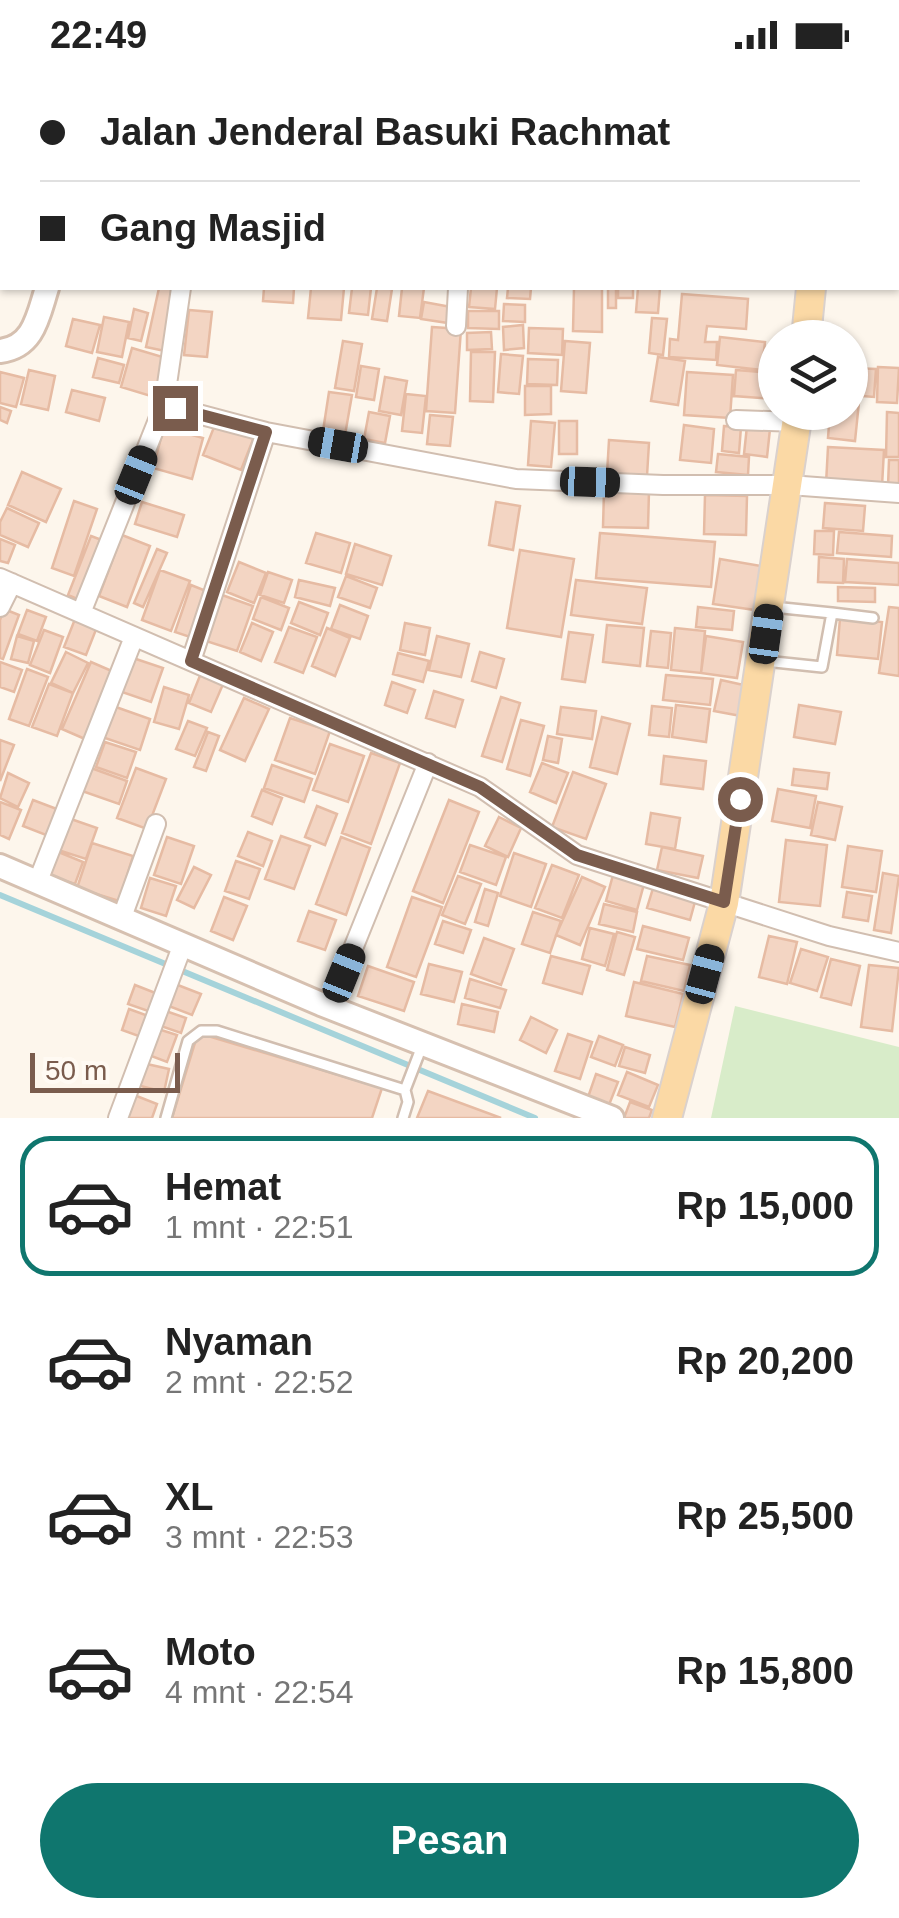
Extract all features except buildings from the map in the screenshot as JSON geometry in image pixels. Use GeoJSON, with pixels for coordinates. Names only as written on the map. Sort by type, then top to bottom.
{"type":"FeatureCollection","features":[{"type":"Feature","properties":{"kind":"main road"},"geometry":{"type":"LineString","coordinates":[[808,320],[811,290]]}},
{"type":"Feature","properties":{"kind":"main road"},"geometry":{"type":"LineString","coordinates":[[666,1118],[724,902],[796,430]]}},
{"type":"Feature","properties":{"kind":"street"},"geometry":{"type":"LineString","coordinates":[[0,352],[16,349],[28,336],[46,290]]}},
{"type":"Feature","properties":{"kind":"street"},"geometry":{"type":"LineString","coordinates":[[81,614],[164,405],[181,290]]}},
{"type":"Feature","properties":{"kind":"street"},"geometry":{"type":"LineString","coordinates":[[456,326],[458,290]]}},
{"type":"Feature","properties":{"kind":"street"},"geometry":{"type":"LineString","coordinates":[[164,405],[266,432],[516,478],[789,485],[899,493]]}},
{"type":"Feature","properties":{"kind":"street"},"geometry":{"type":"LineString","coordinates":[[736,420],[758,419]]}},
{"type":"Feature","properties":{"kind":"street"},"geometry":{"type":"LineString","coordinates":[[191,661],[266,432]]}},
{"type":"Feature","properties":{"kind":"street"},"geometry":{"type":"LineString","coordinates":[[0,607],[6,581],[428,763],[494,795],[577,855],[829,936],[899,952]]}},
{"type":"Feature","properties":{"kind":"street"},"geometry":{"type":"LineString","coordinates":[[38,881],[134,637]]}},
{"type":"Feature","properties":{"kind":"street"},"geometry":{"type":"LineString","coordinates":[[329,1008],[428,763]]}},
{"type":"Feature","properties":{"kind":"street"},"geometry":{"type":"LineString","coordinates":[[122,917],[156,824]]}},
{"type":"Feature","properties":{"kind":"street"},"geometry":{"type":"LineString","coordinates":[[0,866],[329,1008],[612,1118]]}},
{"type":"Feature","properties":{"kind":"street"},"geometry":{"type":"LineString","coordinates":[[118,1118],[184,944]]}},
{"type":"Feature","properties":{"kind":"lane"},"geometry":{"type":"LineString","coordinates":[[770,607],[873,618]]}},
{"type":"Feature","properties":{"kind":"lane"},"geometry":{"type":"LineString","coordinates":[[762,661],[822,667],[832,614]]}},
{"type":"Feature","properties":{"kind":"lane"},"geometry":{"type":"LineString","coordinates":[[166,1118],[188,1041],[201,1031],[217,1031],[406,1087]]}},
{"type":"Feature","properties":{"kind":"lane"},"geometry":{"type":"LineString","coordinates":[[403,1118],[408,1102],[406,1087],[423,1044]]}},
{"type":"Feature","properties":{"kind":"green space"},"geometry":{"type":"Polygon","coordinates":[[[735,1006],[899,1047],[899,1118],[711,1118],[735,1006]]]}},
{"type":"Feature","properties":{"kind":"waterway"},"geometry":{"type":"LineString","coordinates":[[0,895],[535,1118]]}},
{"type":"Feature","properties":{"kind":"route"},"geometry":{"type":"LineString","coordinates":[[175,408],[266,432],[191,661],[480,787],[577,855],[724,902],[740,799]]}}]}
